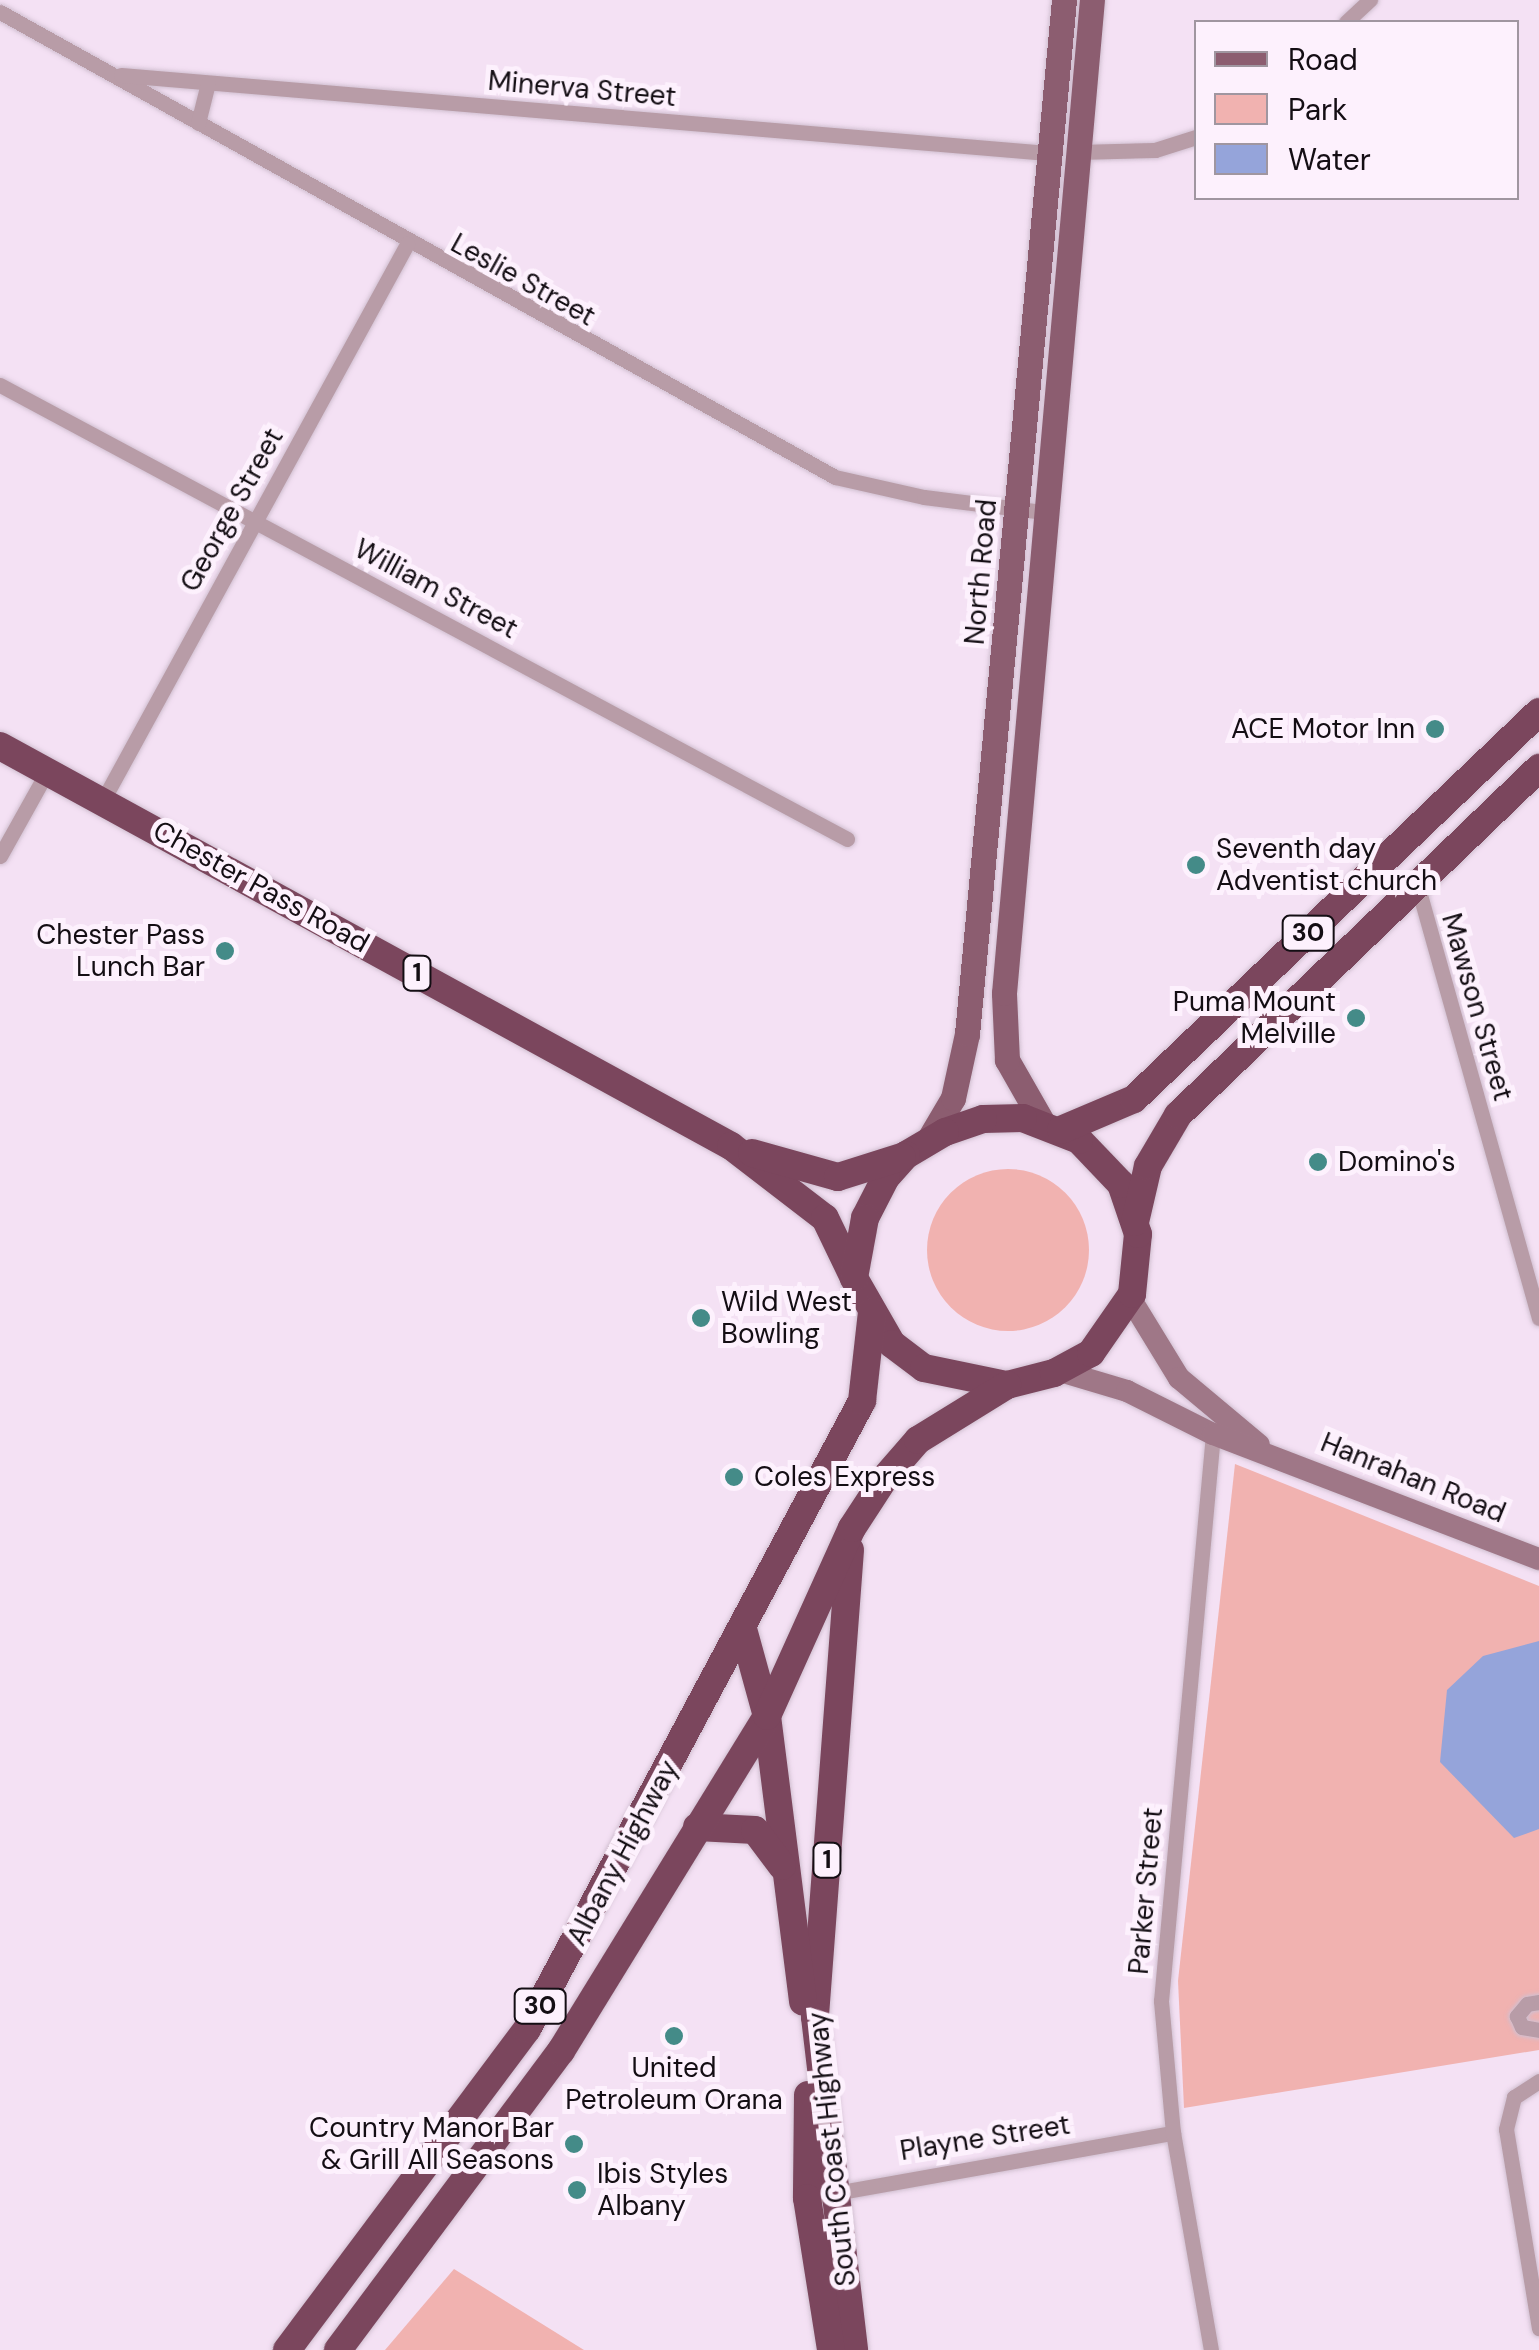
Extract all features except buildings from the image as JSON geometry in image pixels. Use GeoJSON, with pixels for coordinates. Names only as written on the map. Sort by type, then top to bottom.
{"type":"FeatureCollection","features":[{"type":"Feature","properties":{"kind":"highway","name":"30"},"geometry":{"type":"LineString","coordinates":[[1052,1126],[1134,1100],[1539,712]]}},
{"type":"Feature","properties":{"kind":"highway","name":"Chester Pass Road"},"geometry":{"type":"LineString","coordinates":[[0,746],[731,1146],[825,1218],[854,1278]]}},
{"type":"Feature","properties":{"kind":"highway","name":"30"},"geometry":{"type":"LineString","coordinates":[[1136,1222],[1148,1166],[1178,1115],[1416,882],[1539,768]]}},
{"type":"Feature","properties":{"kind":"highway","name":"1"},"geometry":{"type":"LineString","coordinates":[[854,1278],[892,1344],[924,1368],[1007,1385],[1060,1371],[1108,1336],[1130,1298],[1140,1260],[1136,1222],[1109,1167],[1052,1126],[983,1119],[917,1149]]}},
{"type":"Feature","properties":{"kind":"highway","name":"Chester Pass Road"},"geometry":{"type":"LineString","coordinates":[[731,1146],[838,1176],[874,1171],[917,1149]]}},
{"type":"Feature","properties":{"kind":"highway"},"geometry":{"type":"LineString","coordinates":[[854,1278],[866,1218],[886,1177],[917,1149]]}},
{"type":"Feature","properties":{"kind":"highway","name":"Albany Highway"},"geometry":{"type":"LineString","coordinates":[[287,2350],[527,2029],[862,1401],[872,1312]]}},
{"type":"Feature","properties":{"kind":"highway","name":"Albany Highway"},"geometry":{"type":"LineString","coordinates":[[338,2350],[562,2051],[768,1716],[852,1528],[918,1440],[1007,1385]]}},
{"type":"Feature","properties":{"kind":"highway","name":"South Coast Highway"},"geometry":{"type":"LineString","coordinates":[[852,1528],[815,2017],[820,2194],[854,2350]]}},
{"type":"Feature","properties":{"kind":"highway","name":"South Coast Highway"},"geometry":{"type":"LineString","coordinates":[[743,1629],[768,1716],[790,1886],[808,2049],[831,2350]]}},
{"type":"Feature","properties":{"kind":"highway"},"geometry":{"type":"LineString","coordinates":[[697,1827],[755,1830],[776,1853],[790,1886]]}},
{"type":"Feature","properties":{"kind":"highway"},"geometry":{"type":"LineString","coordinates":[[527,2029],[562,2051]]}},
{"type":"Feature","properties":{"kind":"main road","name":"North Road"},"geometry":{"type":"LineString","coordinates":[[917,1149],[953,1098],[967,1034],[1064,0]]}},
{"type":"Feature","properties":{"kind":"main road"},"geometry":{"type":"LineString","coordinates":[[1052,1126],[1007,1060],[1003,1032],[1092,0]]}},
{"type":"Feature","properties":{"kind":"main road","name":"Hanrahan Road"},"geometry":{"type":"LineString","coordinates":[[1130,1298],[1179,1378],[1266,1450]]}},
{"type":"Feature","properties":{"kind":"main road","name":"Hanrahan Road"},"geometry":{"type":"LineString","coordinates":[[1060,1371],[1127,1391],[1213,1434],[1266,1450],[1378,1500],[1539,1559]]}},
{"type":"Feature","properties":{"kind":"street"},"geometry":{"type":"LineString","coordinates":[[1348,20],[1370,0]]}},
{"type":"Feature","properties":{"kind":"street","name":"Leslie Street"},"geometry":{"type":"LineString","coordinates":[[0,12],[407,244],[834,478],[1050,513]]}},
{"type":"Feature","properties":{"kind":"street","name":"Minerva Street"},"geometry":{"type":"LineString","coordinates":[[112,74],[1048,153]]}},
{"type":"Feature","properties":{"kind":"street"},"geometry":{"type":"LineString","coordinates":[[198,123],[208,82]]}},
{"type":"Feature","properties":{"kind":"street"},"geometry":{"type":"LineString","coordinates":[[1078,152],[1155,150],[1194,138]]}},
{"type":"Feature","properties":{"kind":"street","name":"George Street"},"geometry":{"type":"LineString","coordinates":[[104,800],[407,244]]}},
{"type":"Feature","properties":{"kind":"street","name":"William Street"},"geometry":{"type":"LineString","coordinates":[[0,385],[847,839]]}},
{"type":"Feature","properties":{"kind":"street"},"geometry":{"type":"LineString","coordinates":[[0,856],[48,772]]}},
{"type":"Feature","properties":{"kind":"street","name":"Mawson Street"},"geometry":{"type":"LineString","coordinates":[[1416,882],[1539,1318]]}},
{"type":"Feature","properties":{"kind":"street","name":"Parker Street"},"geometry":{"type":"LineString","coordinates":[[1211,2350],[1173,2133],[1161,2001],[1213,1434]]}},
{"type":"Feature","properties":{"kind":"street"},"geometry":{"type":"LineString","coordinates":[[1539,2002],[1526,2004],[1518,2016],[1522,2027],[1539,2030]]}},
{"type":"Feature","properties":{"kind":"street"},"geometry":{"type":"LineString","coordinates":[[1536,2081],[1514,2098],[1506,2129],[1539,2328]]}},
{"type":"Feature","properties":{"kind":"street","name":"Playne Street"},"geometry":{"type":"LineString","coordinates":[[820,2194],[1173,2133]]}},
{"type":"Feature","properties":{"kind":"green space"},"geometry":{"type":"Polygon","coordinates":[[[1008,1169],[1039,1175],[1065,1193],[1083,1219],[1089,1250],[1083,1281],[1065,1307],[1039,1325],[1008,1331],[977,1325],[951,1307],[933,1281],[927,1250],[933,1219],[951,1193],[977,1175],[1008,1169]]]}},
{"type":"Feature","properties":{"kind":"green space"},"geometry":{"type":"Polygon","coordinates":[[[1235,1464],[1539,1586],[1539,2050],[1184,2108],[1178,1981],[1235,1464]]]}},
{"type":"Feature","properties":{"kind":"green space"},"geometry":{"type":"Polygon","coordinates":[[[454,2269],[584,2350],[385,2350],[454,2269]]]}},
{"type":"Feature","properties":{"kind":"water"},"geometry":{"type":"Polygon","coordinates":[[[1539,1641],[1539,1829],[1514,1838],[1440,1762],[1447,1690],[1483,1656],[1539,1641]]]}},
{"type":"Feature","properties":{"kind":"place","name":"ACE Motor Inn"},"geometry":{"type":"Point","coordinates":[1435,729]}},
{"type":"Feature","properties":{"kind":"place","name":"Seventh day Adventist church"},"geometry":{"type":"Point","coordinates":[1196,865]}},
{"type":"Feature","properties":{"kind":"place","name":"Chester Pass Lunch Bar"},"geometry":{"type":"Point","coordinates":[225,951]}},
{"type":"Feature","properties":{"kind":"place","name":"Puma Mount Melville"},"geometry":{"type":"Point","coordinates":[1356,1018]}},
{"type":"Feature","properties":{"kind":"place","name":"Domino's"},"geometry":{"type":"Point","coordinates":[1318,1162]}},
{"type":"Feature","properties":{"kind":"place","name":"Wild West Bowling"},"geometry":{"type":"Point","coordinates":[701,1318]}},
{"type":"Feature","properties":{"kind":"place","name":"Coles Express"},"geometry":{"type":"Point","coordinates":[734,1477]}},
{"type":"Feature","properties":{"kind":"place","name":"United Petroleum Orana"},"geometry":{"type":"Point","coordinates":[674,2036]}},
{"type":"Feature","properties":{"kind":"place","name":"Country Manor Bar & Grill All Seasons"},"geometry":{"type":"Point","coordinates":[574,2144]}},
{"type":"Feature","properties":{"kind":"place","name":"Ibis Styles Albany"},"geometry":{"type":"Point","coordinates":[577,2190]}}]}
